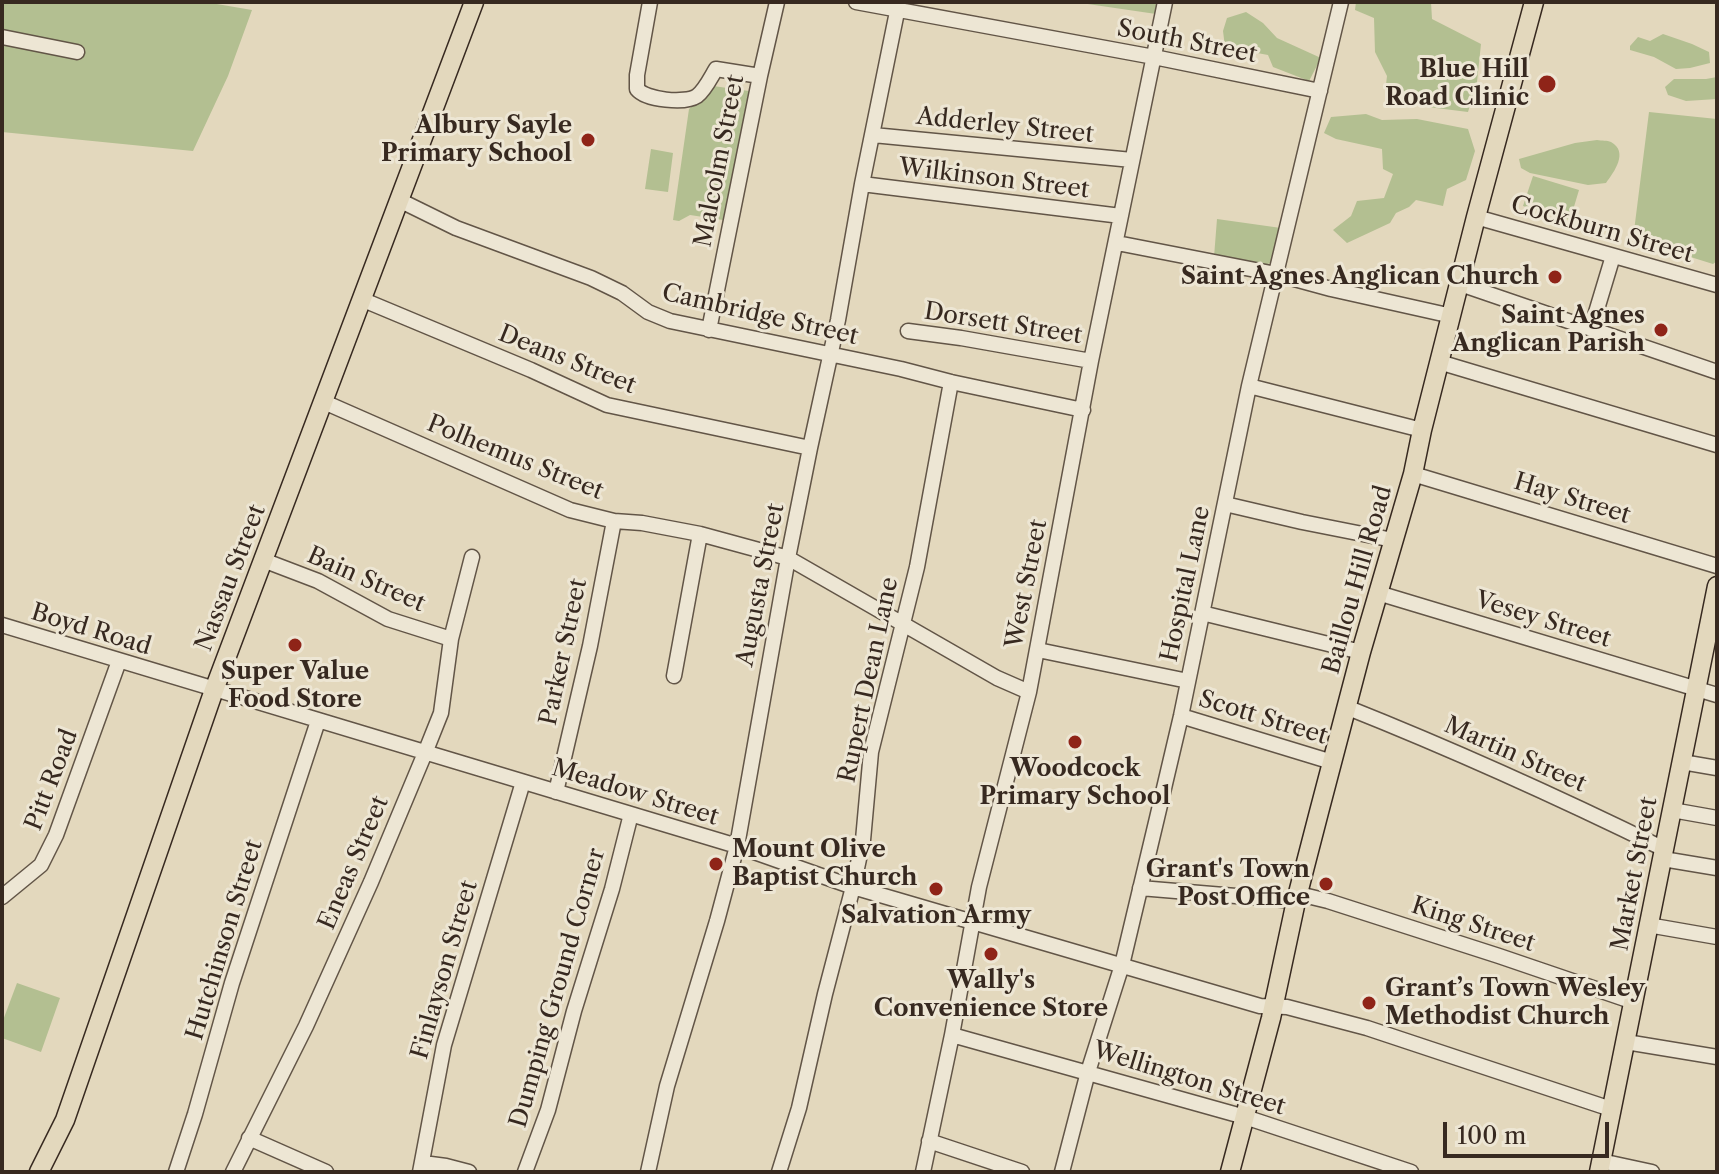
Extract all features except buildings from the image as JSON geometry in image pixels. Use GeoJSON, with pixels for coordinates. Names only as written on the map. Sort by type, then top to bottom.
{"type":"FeatureCollection","features":[{"type":"Feature","properties":{"kind":"main road","name":"Baillou Hill Road"},"geometry":{"type":"LineString","coordinates":[[1230,1172],[1346,707],[1413,474],[1476,217],[1534,2]]}},
{"type":"Feature","properties":{"kind":"main road","name":"Nassau Street"},"geometry":{"type":"LineString","coordinates":[[39,1172],[65,1120],[214,690],[472,3]]}},
{"type":"Feature","properties":{"kind":"main road","name":"Market Street"},"geometry":{"type":"LineString","coordinates":[[1600,1167],[1717,586]]}},
{"type":"Feature","properties":{"kind":"street"},"geometry":{"type":"LineString","coordinates":[[650,2],[637,75],[637,89],[642,95],[681,101],[698,95],[716,69],[760,76]]}},
{"type":"Feature","properties":{"kind":"street","name":"Malcolm Street"},"geometry":{"type":"LineString","coordinates":[[709,330],[777,2]]}},
{"type":"Feature","properties":{"kind":"street","name":"South Street"},"geometry":{"type":"LineString","coordinates":[[856,2],[898,6],[1320,91]]}},
{"type":"Feature","properties":{"kind":"street","name":"West Street"},"geometry":{"type":"LineString","coordinates":[[923,1172],[972,922],[1038,650],[1091,361],[1165,2]]}},
{"type":"Feature","properties":{"kind":"street","name":"Hospital Lane"},"geometry":{"type":"LineString","coordinates":[[1062,1172],[1088,1072],[1122,965],[1181,716],[1249,386],[1341,2]]}},
{"type":"Feature","properties":{"kind":"street","name":"Augusta Street"},"geometry":{"type":"LineString","coordinates":[[648,1172],[667,1086],[737,846],[788,558],[851,258],[862,184],[898,6]]}},
{"type":"Feature","properties":{"kind":"street"},"geometry":{"type":"LineString","coordinates":[[2,37],[77,52]]}},
{"type":"Feature","properties":{"kind":"street","name":"Adderley Street"},"geometry":{"type":"LineString","coordinates":[[873,135],[1132,160]]}},
{"type":"Feature","properties":{"kind":"street","name":"Wilkinson Street"},"geometry":{"type":"LineString","coordinates":[[862,184],[1121,216]]}},
{"type":"Feature","properties":{"kind":"street","name":"Cambridge Street"},"geometry":{"type":"LineString","coordinates":[[399,200],[456,228],[591,278],[622,293],[648,312],[670,321],[1083,410]]}},
{"type":"Feature","properties":{"kind":"street","name":"Cockburn Street"},"geometry":{"type":"LineString","coordinates":[[1476,217],[1717,285]]}},
{"type":"Feature","properties":{"kind":"street"},"geometry":{"type":"LineString","coordinates":[[1117,243],[1276,274],[1452,316]]}},
{"type":"Feature","properties":{"kind":"street"},"geometry":{"type":"LineString","coordinates":[[1591,329],[1613,256]]}},
{"type":"Feature","properties":{"kind":"street"},"geometry":{"type":"LineString","coordinates":[[1460,284],[1717,372]]}},
{"type":"Feature","properties":{"kind":"street","name":"Deans Street"},"geometry":{"type":"LineString","coordinates":[[361,299],[607,405],[810,448]]}},
{"type":"Feature","properties":{"kind":"street","name":"Dorsett Street"},"geometry":{"type":"LineString","coordinates":[[908,331],[1091,361]]}},
{"type":"Feature","properties":{"kind":"street"},"geometry":{"type":"LineString","coordinates":[[1439,362],[1717,445]]}},
{"type":"Feature","properties":{"kind":"street","name":"Rupert Dean Lane"},"geometry":{"type":"LineString","coordinates":[[779,1172],[799,1108],[853,887],[863,840],[871,752],[917,567],[951,382]]}},
{"type":"Feature","properties":{"kind":"street"},"geometry":{"type":"LineString","coordinates":[[1249,386],[1422,430]]}},
{"type":"Feature","properties":{"kind":"street","name":"Polhemus Street"},"geometry":{"type":"LineString","coordinates":[[324,402],[570,510],[614,521],[700,534],[788,558]]}},
{"type":"Feature","properties":{"kind":"street","name":"Hay Street"},"geometry":{"type":"LineString","coordinates":[[1413,474],[1717,566]]}},
{"type":"Feature","properties":{"kind":"street"},"geometry":{"type":"LineString","coordinates":[[1225,504],[1393,540]]}},
{"type":"Feature","properties":{"kind":"street","name":"Parker Street"},"geometry":{"type":"LineString","coordinates":[[556,792],[590,646],[614,521]]}},
{"type":"Feature","properties":{"kind":"street"},"geometry":{"type":"LineString","coordinates":[[674,676],[700,534]]}},
{"type":"Feature","properties":{"kind":"street","name":"Eneas Street"},"geometry":{"type":"LineString","coordinates":[[233,1172],[306,1026],[371,882],[441,713],[451,639],[472,557]]}},
{"type":"Feature","properties":{"kind":"street"},"geometry":{"type":"LineString","coordinates":[[788,558],[997,678],[1029,692]]}},
{"type":"Feature","properties":{"kind":"street","name":"Bain Street"},"geometry":{"type":"LineString","coordinates":[[263,560],[318,581],[388,619],[451,639]]}},
{"type":"Feature","properties":{"kind":"street","name":"Vesey Street"},"geometry":{"type":"LineString","coordinates":[[1378,593],[1717,695]]}},
{"type":"Feature","properties":{"kind":"street"},"geometry":{"type":"LineString","coordinates":[[1202,613],[1361,652]]}},
{"type":"Feature","properties":{"kind":"street","name":"Boyd Road"},"geometry":{"type":"LineString","coordinates":[[2,625],[214,690]]}},
{"type":"Feature","properties":{"kind":"street","name":"Scott Street"},"geometry":{"type":"LineString","coordinates":[[1038,650],[1188,681]]}},
{"type":"Feature","properties":{"kind":"street","name":"Pitt Road"},"geometry":{"type":"LineString","coordinates":[[2,897],[41,865],[56,835],[119,661]]}},
{"type":"Feature","properties":{"kind":"street","name":"Meadow Street"},"geometry":{"type":"LineString","coordinates":[[214,690],[737,846],[853,887],[972,922],[1260,1006],[1287,1007],[1367,1028],[1611,1109]]}},
{"type":"Feature","properties":{"kind":"street","name":"Martin Street"},"geometry":{"type":"LineString","coordinates":[[1346,707],[1548,792],[1663,854],[1717,868]]}},
{"type":"Feature","properties":{"kind":"street","name":"Scott Street"},"geometry":{"type":"LineString","coordinates":[[1181,716],[1332,762]]}},
{"type":"Feature","properties":{"kind":"street","name":"Hutchinson Street"},"geometry":{"type":"LineString","coordinates":[[176,1172],[232,983],[318,721]]}},
{"type":"Feature","properties":{"kind":"street"},"geometry":{"type":"LineString","coordinates":[[1682,762],[1717,768]]}},
{"type":"Feature","properties":{"kind":"street","name":"Finlayson Street"},"geometry":{"type":"LineString","coordinates":[[421,1168],[441,1057],[523,782]]}},
{"type":"Feature","properties":{"kind":"street"},"geometry":{"type":"LineString","coordinates":[[1672,810],[1717,818]]}},
{"type":"Feature","properties":{"kind":"street","name":"Dumping Ground Corner"},"geometry":{"type":"LineString","coordinates":[[525,1172],[548,1110],[631,814]]}},
{"type":"Feature","properties":{"kind":"street","name":"King Street"},"geometry":{"type":"LineString","coordinates":[[1140,888],[1297,898],[1385,919],[1634,1002]]}},
{"type":"Feature","properties":{"kind":"street"},"geometry":{"type":"LineString","coordinates":[[1648,925],[1717,937]]}},
{"type":"Feature","properties":{"kind":"street","name":"Wellington Street"},"geometry":{"type":"LineString","coordinates":[[952,1035],[1245,1117],[1411,1172]]}},
{"type":"Feature","properties":{"kind":"street"},"geometry":{"type":"LineString","coordinates":[[1626,1042],[1717,1057]]}},
{"type":"Feature","properties":{"kind":"street"},"geometry":{"type":"LineString","coordinates":[[249,1138],[326,1172]]}},
{"type":"Feature","properties":{"kind":"street"},"geometry":{"type":"LineString","coordinates":[[929,1141],[1022,1172]]}},
{"type":"Feature","properties":{"kind":"street"},"geometry":{"type":"LineString","coordinates":[[421,1168],[446,1166],[469,1172]]}},
{"type":"Feature","properties":{"kind":"street"},"geometry":{"type":"LineString","coordinates":[[1600,1167],[1652,1172]]}},
{"type":"Feature","properties":{"kind":"green space"},"geometry":{"type":"Polygon","coordinates":[[[2,2],[205,2],[252,10],[228,76],[193,151],[2,132],[2,2]]]}},
{"type":"Feature","properties":{"kind":"green space"},"geometry":{"type":"Polygon","coordinates":[[[1074,2],[1159,2],[1156,14],[1074,2]]]}},
{"type":"Feature","properties":{"kind":"green space"},"geometry":{"type":"Polygon","coordinates":[[[1356,2],[1431,2],[1432,19],[1481,44],[1477,82],[1468,112],[1412,105],[1385,93],[1387,76],[1375,52],[1374,18],[1355,10],[1356,2]]]}},
{"type":"Feature","properties":{"kind":"green space"},"geometry":{"type":"Polygon","coordinates":[[[1246,12],[1263,23],[1277,38],[1321,58],[1309,81],[1273,67],[1268,55],[1225,47],[1223,31],[1227,18],[1246,12]]]}},
{"type":"Feature","properties":{"kind":"green space"},"geometry":{"type":"Polygon","coordinates":[[[1663,34],[1709,52],[1710,63],[1676,69],[1654,57],[1630,50],[1638,37],[1650,41],[1663,34]]]}},
{"type":"Feature","properties":{"kind":"green space"},"geometry":{"type":"Polygon","coordinates":[[[1717,77],[1717,99],[1686,101],[1668,95],[1665,87],[1674,79],[1717,77]]]}},
{"type":"Feature","properties":{"kind":"green space"},"geometry":{"type":"Polygon","coordinates":[[[713,86],[749,91],[723,220],[690,215],[679,221],[673,220],[689,109],[713,86]]]}},
{"type":"Feature","properties":{"kind":"green space"},"geometry":{"type":"Polygon","coordinates":[[[1649,112],[1717,119],[1717,261],[1713,264],[1633,239],[1649,112]]]}},
{"type":"Feature","properties":{"kind":"green space"},"geometry":{"type":"Polygon","coordinates":[[[1366,114],[1382,120],[1417,119],[1468,129],[1475,151],[1466,180],[1447,189],[1443,206],[1416,200],[1396,213],[1390,223],[1347,243],[1333,230],[1351,216],[1357,201],[1384,198],[1393,174],[1383,169],[1382,149],[1336,139],[1324,133],[1331,117],[1366,114]]]}},
{"type":"Feature","properties":{"kind":"green space"},"geometry":{"type":"Polygon","coordinates":[[[1597,140],[1611,142],[1619,151],[1618,162],[1606,183],[1588,185],[1530,173],[1521,168],[1519,159],[1597,140]]]}},
{"type":"Feature","properties":{"kind":"green space"},"geometry":{"type":"Polygon","coordinates":[[[651,149],[673,153],[668,192],[645,189],[651,149]]]}},
{"type":"Feature","properties":{"kind":"green space"},"geometry":{"type":"Polygon","coordinates":[[[1533,176],[1579,190],[1570,220],[1523,206],[1533,176]]]}},
{"type":"Feature","properties":{"kind":"green space"},"geometry":{"type":"Polygon","coordinates":[[[1217,219],[1281,228],[1273,261],[1263,267],[1214,257],[1217,219]]]}},
{"type":"Feature","properties":{"kind":"green space"},"geometry":{"type":"Polygon","coordinates":[[[17,983],[60,998],[41,1052],[2,1038],[2,1023],[17,983]]]}},
{"type":"Feature","properties":{"kind":"place","name":"Blue Hill Road Clinic"},"geometry":{"type":"Point","coordinates":[1547,84]}},
{"type":"Feature","properties":{"kind":"place","name":"Albury Sayle Primary School"},"geometry":{"type":"Point","coordinates":[588,140]}},
{"type":"Feature","properties":{"kind":"place","name":"Saint Agnes Anglican Church"},"geometry":{"type":"Point","coordinates":[1555,277]}},
{"type":"Feature","properties":{"kind":"place","name":"Saint Agnes Anglican Parish"},"geometry":{"type":"Point","coordinates":[1661,330]}},
{"type":"Feature","properties":{"kind":"place","name":"Super Value Food Store"},"geometry":{"type":"Point","coordinates":[295,645]}},
{"type":"Feature","properties":{"kind":"place","name":"Woodcock Primary School"},"geometry":{"type":"Point","coordinates":[1075,742]}},
{"type":"Feature","properties":{"kind":"place","name":"Mount Olive Baptist Church"},"geometry":{"type":"Point","coordinates":[716,864]}},
{"type":"Feature","properties":{"kind":"place","name":"Grant's Town Post Office"},"geometry":{"type":"Point","coordinates":[1326,884]}},
{"type":"Feature","properties":{"kind":"place","name":"Salvation Army"},"geometry":{"type":"Point","coordinates":[936,889]}},
{"type":"Feature","properties":{"kind":"place","name":"Wally's Convenience Store"},"geometry":{"type":"Point","coordinates":[991,954]}},
{"type":"Feature","properties":{"kind":"place","name":"Grant’s Town Wesley Methodist Church"},"geometry":{"type":"Point","coordinates":[1369,1003]}}]}
